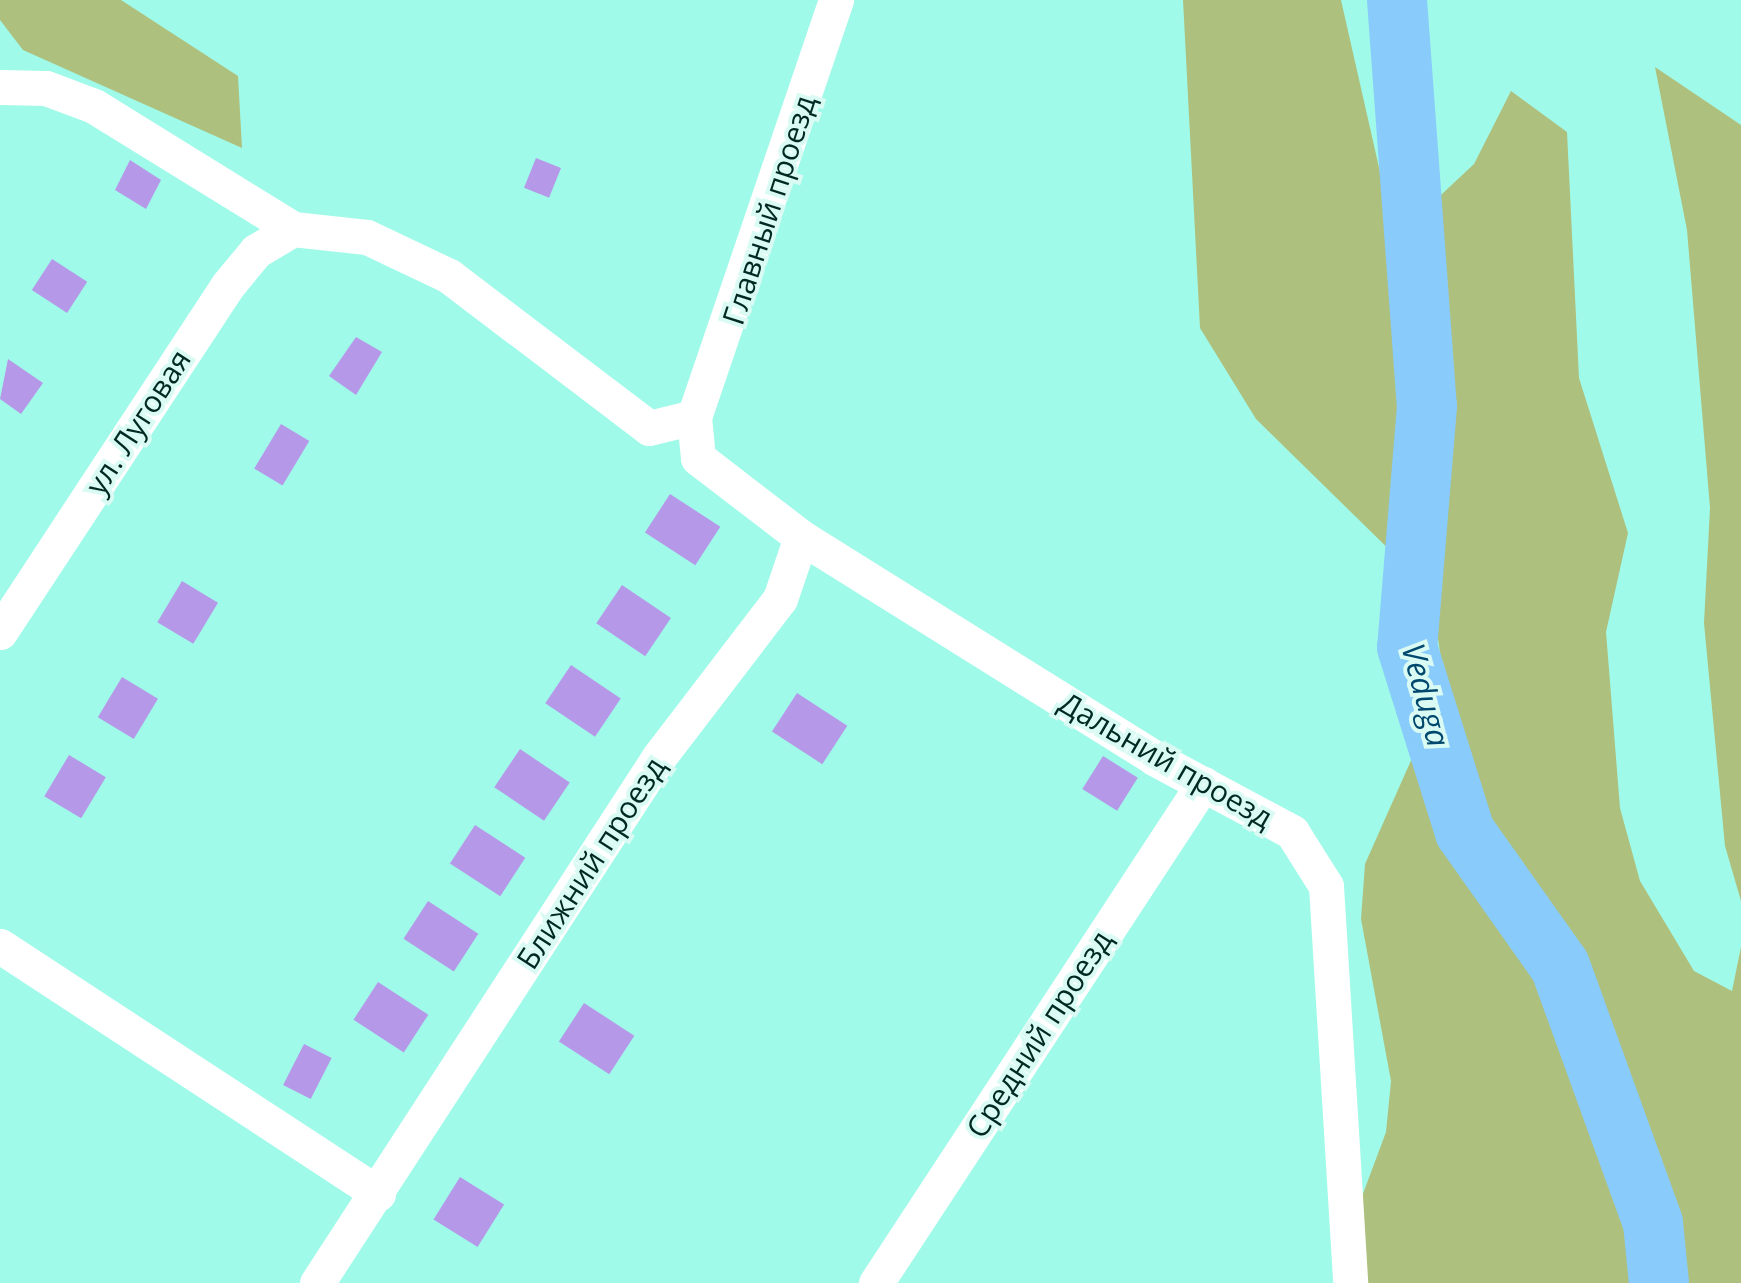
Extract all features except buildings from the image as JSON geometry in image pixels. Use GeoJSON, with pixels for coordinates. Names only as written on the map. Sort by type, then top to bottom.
{"type":"FeatureCollection","features":[{"type":"Feature","properties":{"kind":"street","name":"Главный проезд"},"geometry":{"type":"LineString","coordinates":[[694,417],[836,0]]}},
{"type":"Feature","properties":{"kind":"street"},"geometry":{"type":"LineString","coordinates":[[0,87],[46,88],[94,106],[294,229],[367,237],[449,276],[649,428],[694,417]]}},
{"type":"Feature","properties":{"kind":"street","name":"ул. Луговая"},"geometry":{"type":"LineString","coordinates":[[0,632],[228,285],[256,251],[294,229]]}},
{"type":"Feature","properties":{"kind":"street","name":"Дальний проезд"},"geometry":{"type":"LineString","coordinates":[[694,417],[698,458],[801,537],[1203,784],[1292,832],[1326,886],[1350,1283]]}},
{"type":"Feature","properties":{"kind":"street","name":"Ближний проезд"},"geometry":{"type":"LineString","coordinates":[[316,1283],[659,757],[780,600],[801,537]]}},
{"type":"Feature","properties":{"kind":"street","name":"Средний проезд"},"geometry":{"type":"LineString","coordinates":[[876,1283],[1203,784]]}},
{"type":"Feature","properties":{"kind":"street"},"geometry":{"type":"LineString","coordinates":[[0,946],[112,1026],[378,1193]]}},
{"type":"Feature","properties":{"kind":"green space"},"geometry":{"type":"Polygon","coordinates":[[[0,0],[121,0],[238,76],[242,148],[23,50],[0,20],[0,0]]]}},
{"type":"Feature","properties":{"kind":"green space"},"geometry":{"type":"Polygon","coordinates":[[[1183,0],[1341,0],[1395,238],[1474,164],[1511,91],[1567,132],[1579,378],[1628,533],[1606,632],[1620,808],[1640,881],[1694,971],[1732,991],[1741,947],[1741,1283],[1357,1283],[1348,1234],[1386,1132],[1391,1081],[1361,919],[1365,864],[1429,720],[1442,666],[1434,612],[1407,567],[1256,419],[1200,328],[1183,0]]]}},
{"type":"Feature","properties":{"kind":"green space"},"geometry":{"type":"Polygon","coordinates":[[[1655,67],[1741,125],[1741,901],[1725,846],[1704,623],[1710,508],[1687,230],[1655,67]]]}},
{"type":"Feature","properties":{"kind":"waterway","name":"Veduga"},"geometry":{"type":"LineString","coordinates":[[1397,0],[1427,406],[1407,647],[1465,832],[1560,966],[1653,1223],[1659,1283]]}}]}
